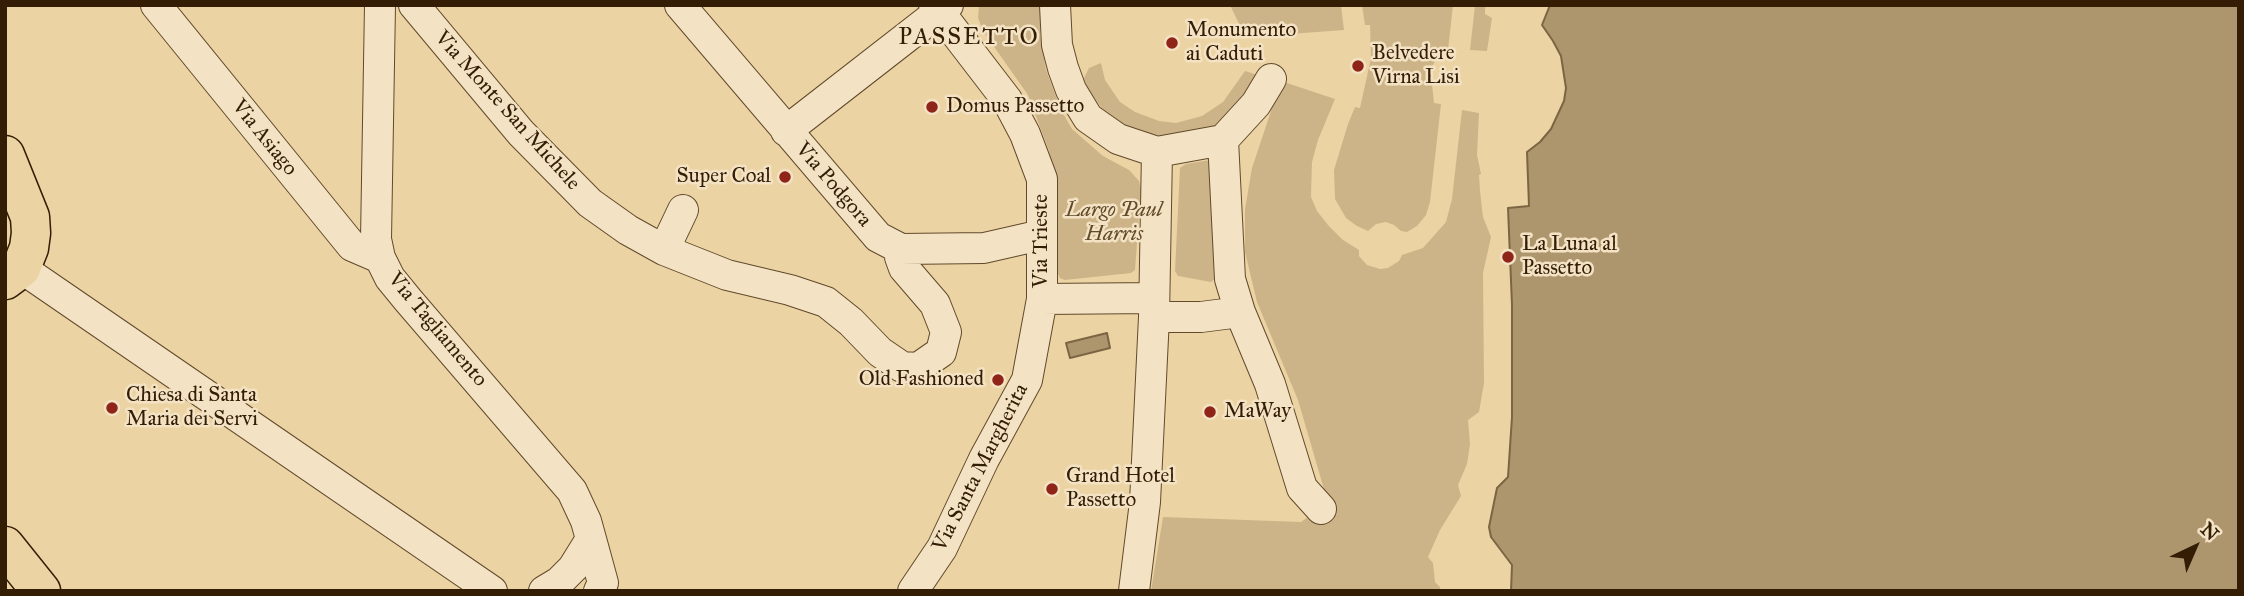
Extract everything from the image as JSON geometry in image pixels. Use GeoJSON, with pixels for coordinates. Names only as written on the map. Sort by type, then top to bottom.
{"type":"FeatureCollection","features":[{"type":"Feature","properties":{"kind":"main road"},"geometry":{"type":"LineString","coordinates":[[5,155],[30,217],[32,233],[29,248],[13,274]]}},
{"type":"Feature","properties":{"kind":"main road"},"geometry":{"type":"LineString","coordinates":[[5,546],[41,591]]}},
{"type":"Feature","properties":{"kind":"street","name":"Via Asiago"},"geometry":{"type":"LineString","coordinates":[[156,5],[352,246],[380,258]]}},
{"type":"Feature","properties":{"kind":"street","name":"Via Tagliamento"},"geometry":{"type":"LineString","coordinates":[[380,5],[376,239],[380,258],[390,278],[402,293],[572,491],[586,522],[603,583],[599,591]]}},
{"type":"Feature","properties":{"kind":"street","name":"Via Monte San Michele"},"geometry":{"type":"LineString","coordinates":[[414,5],[522,133],[590,203],[628,230],[664,250],[727,275],[790,290],[826,302],[851,322],[880,352],[902,367],[918,368],[942,352],[946,332],[935,304],[904,268],[900,257],[901,248]]}},
{"type":"Feature","properties":{"kind":"street","name":"Via Podgora"},"geometry":{"type":"LineString","coordinates":[[680,5],[878,237],[901,248]]}},
{"type":"Feature","properties":{"kind":"street"},"geometry":{"type":"LineString","coordinates":[[1055,5],[1057,45],[1071,90],[1088,118],[1118,139],[1157,152],[1223,140],[1256,104],[1270,79]]}},
{"type":"Feature","properties":{"kind":"street"},"geometry":{"type":"LineString","coordinates":[[786,131],[941,8]]}},
{"type":"Feature","properties":{"kind":"street","name":"Via Trieste"},"geometry":{"type":"LineString","coordinates":[[941,8],[1007,100],[1026,134],[1042,179],[1042,299]]}},
{"type":"Feature","properties":{"kind":"street"},"geometry":{"type":"LineString","coordinates":[[1223,140],[1230,279],[1240,312],[1270,384],[1302,488],[1321,509]]}},
{"type":"Feature","properties":{"kind":"street"},"geometry":{"type":"LineString","coordinates":[[1134,591],[1145,502],[1154,308],[1157,152]]}},
{"type":"Feature","properties":{"kind":"street"},"geometry":{"type":"LineString","coordinates":[[664,250],[683,210]]}},
{"type":"Feature","properties":{"kind":"street"},"geometry":{"type":"LineString","coordinates":[[901,248],[984,248],[1041,234]]}},
{"type":"Feature","properties":{"kind":"street"},"geometry":{"type":"LineString","coordinates":[[13,274],[492,591]]}},
{"type":"Feature","properties":{"kind":"street"},"geometry":{"type":"LineString","coordinates":[[1042,299],[1154,308],[1201,317],[1240,312]]}},
{"type":"Feature","properties":{"kind":"street","name":"Via Santa Margherita"},"geometry":{"type":"LineString","coordinates":[[913,591],[942,548],[984,459],[1027,380],[1042,299]]}},
{"type":"Feature","properties":{"kind":"street"},"geometry":{"type":"LineString","coordinates":[[544,591],[559,582],[573,568],[591,539]]}},
{"type":"Feature","properties":{"kind":"green space","name":"Largo Paul Harris"},"geometry":{"type":"Polygon","coordinates":[[[979,5],[1042,5],[1040,34],[1046,70],[1061,110],[1072,129],[1103,156],[1129,170],[1139,181],[1141,189],[1135,270],[1131,273],[1065,280],[1060,278],[1055,268],[1055,189],[1049,151],[1028,95],[983,31],[978,18],[979,5]]]}},
{"type":"Feature","properties":{"kind":"green space"},"geometry":{"type":"Polygon","coordinates":[[[1230,5],[1341,5],[1344,30],[1249,37],[1241,28],[1230,5]]]}},
{"type":"Feature","properties":{"kind":"green space"},"geometry":{"type":"Polygon","coordinates":[[[1362,5],[1453,5],[1448,50],[1441,50],[1431,75],[1434,103],[1441,104],[1430,202],[1426,215],[1417,226],[1407,232],[1386,222],[1376,224],[1368,231],[1357,226],[1346,218],[1335,199],[1334,170],[1355,107],[1360,108],[1371,58],[1370,25],[1365,25],[1362,5]]]}},
{"type":"Feature","properties":{"kind":"green space"},"geometry":{"type":"Polygon","coordinates":[[[1475,5],[1487,5],[1485,14],[1492,18],[1487,51],[1470,50],[1475,5]]]}},
{"type":"Feature","properties":{"kind":"green space"},"geometry":{"type":"Polygon","coordinates":[[[1101,63],[1105,80],[1120,102],[1135,112],[1159,121],[1176,123],[1202,116],[1223,102],[1245,71],[1261,76],[1254,97],[1201,138],[1142,137],[1106,114],[1084,84],[1089,68],[1101,63]]]}},
{"type":"Feature","properties":{"kind":"green space"},"geometry":{"type":"Polygon","coordinates":[[[1281,81],[1335,99],[1312,162],[1311,197],[1317,211],[1328,225],[1343,240],[1359,250],[1359,256],[1367,265],[1380,269],[1388,268],[1399,261],[1402,255],[1423,248],[1446,222],[1452,199],[1462,110],[1479,113],[1477,155],[1481,174],[1480,191],[1483,217],[1491,237],[1483,273],[1484,383],[1479,412],[1468,420],[1470,444],[1467,464],[1458,485],[1461,496],[1440,530],[1428,557],[1433,563],[1435,582],[1440,591],[1151,591],[1163,517],[1301,522],[1328,503],[1298,400],[1257,302],[1245,252],[1245,209],[1252,168],[1281,81]]]}},
{"type":"Feature","properties":{"kind":"green space"},"geometry":{"type":"Polygon","coordinates":[[[1210,160],[1216,278],[1211,282],[1178,276],[1175,271],[1180,168],[1186,164],[1210,160]]]}},
{"type":"Feature","properties":{"kind":"shaded area"},"geometry":{"type":"Polygon","coordinates":[[[1550,5],[2239,5],[2239,591],[1511,591],[1512,565],[1491,537],[1489,527],[1497,488],[1508,477],[1512,417],[1512,305],[1508,208],[1529,206],[1527,152],[1551,129],[1564,101],[1566,88],[1561,56],[1542,25],[1550,5]]]}},
{"type":"Feature","properties":{"kind":"shaded area"},"geometry":{"type":"Polygon","coordinates":[[[1107,333],[1110,348],[1070,358],[1066,343],[1107,333]]]}},
{"type":"Feature","properties":{"kind":"place","name":"Monumento ai Caduti"},"geometry":{"type":"Point","coordinates":[1172,43]}},
{"type":"Feature","properties":{"kind":"place","name":"Belvedere Virna Lisi"},"geometry":{"type":"Point","coordinates":[1358,66]}},
{"type":"Feature","properties":{"kind":"place","name":"Domus Passetto"},"geometry":{"type":"Point","coordinates":[932,107]}},
{"type":"Feature","properties":{"kind":"place","name":"Super Coal"},"geometry":{"type":"Point","coordinates":[785,177]}},
{"type":"Feature","properties":{"kind":"place","name":"La Luna al Passetto"},"geometry":{"type":"Point","coordinates":[1508,257]}},
{"type":"Feature","properties":{"kind":"place","name":"Old Fashioned"},"geometry":{"type":"Point","coordinates":[998,380]}},
{"type":"Feature","properties":{"kind":"place","name":"Chiesa di Santa Maria dei Servi"},"geometry":{"type":"Point","coordinates":[112,408]}},
{"type":"Feature","properties":{"kind":"place","name":"MaWay"},"geometry":{"type":"Point","coordinates":[1210,412]}},
{"type":"Feature","properties":{"kind":"place","name":"Grand Hotel Passetto"},"geometry":{"type":"Point","coordinates":[1052,489]}},
{"type":"Feature","properties":{"kind":"district","name":"PASSETTO"},"geometry":{"type":"Point","coordinates":[969,38]}}]}
